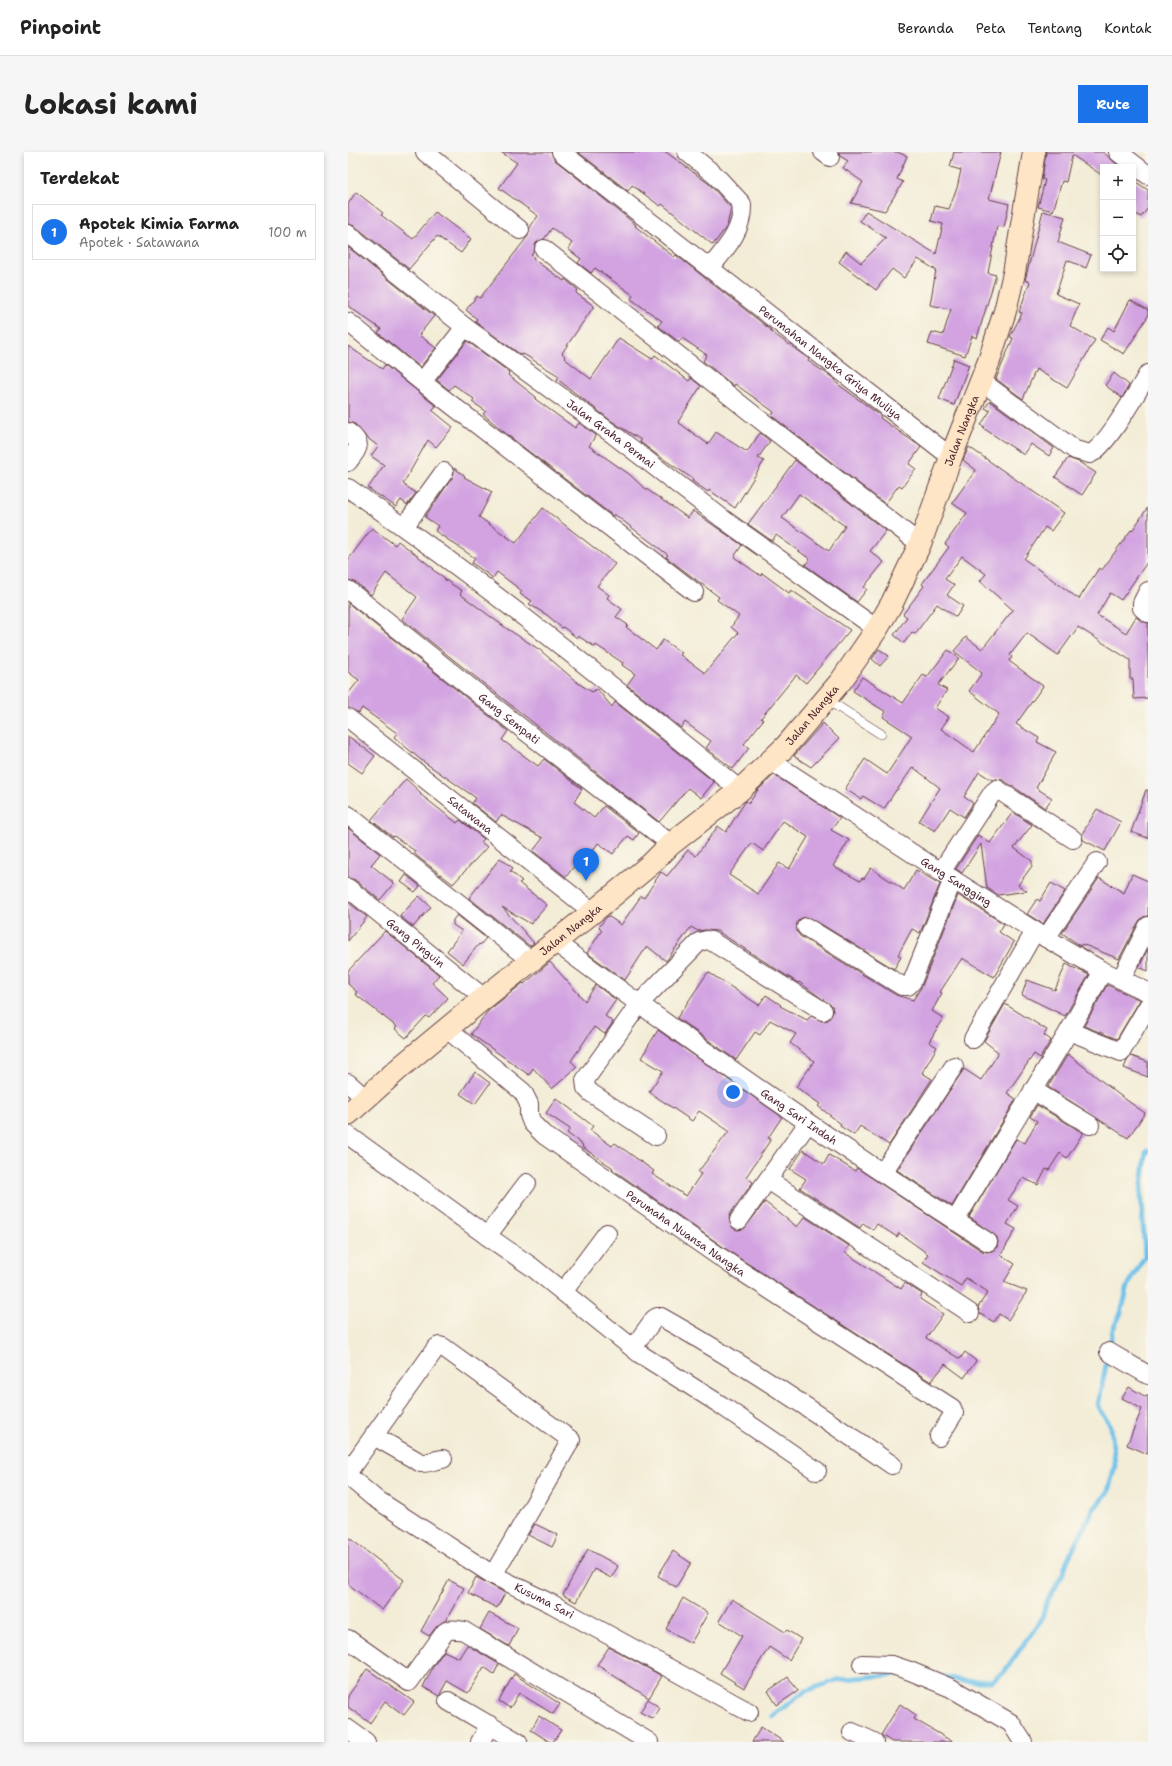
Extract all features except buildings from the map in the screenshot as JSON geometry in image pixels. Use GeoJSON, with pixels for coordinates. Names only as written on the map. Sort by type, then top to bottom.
{"type":"FeatureCollection","features":[{"type":"Feature","properties":{"kind":"main road","name":"Jalan Nangka"},"geometry":{"type":"LineString","coordinates":[[348,1114],[403,1065],[484,998],[651,864],[671,844],[740,790],[772,761],[841,681],[877,629],[892,603],[920,544],[951,457],[981,382],[1005,311],[1012,281],[1034,152]]}},
{"type":"Feature","properties":{"kind":"street"},"geometry":{"type":"LineString","coordinates":[[425,152],[520,230]]}},
{"type":"Feature","properties":{"kind":"street","name":"Perumahan Nangka Griya Muliya"},"geometry":{"type":"LineString","coordinates":[[561,152],[951,457]]}},
{"type":"Feature","properties":{"kind":"street"},"geometry":{"type":"LineString","coordinates":[[687,152],[716,176],[742,204],[741,224],[735,237],[710,268]]}},
{"type":"Feature","properties":{"kind":"street"},"geometry":{"type":"LineString","coordinates":[[1118,152],[1148,175]]}},
{"type":"Feature","properties":{"kind":"street","name":"Jalan Graha Permai"},"geometry":{"type":"LineString","coordinates":[[348,234],[465,327],[615,436],[723,519],[877,629]]}},
{"type":"Feature","properties":{"kind":"street"},"geometry":{"type":"LineString","coordinates":[[544,249],[760,420],[920,544]]}},
{"type":"Feature","properties":{"kind":"street"},"geometry":{"type":"LineString","coordinates":[[348,322],[422,382],[694,592]]}},
{"type":"Feature","properties":{"kind":"street"},"geometry":{"type":"LineString","coordinates":[[422,382],[465,327]]}},
{"type":"Feature","properties":{"kind":"street"},"geometry":{"type":"LineString","coordinates":[[981,382],[1075,450],[1090,454],[1095,452],[1104,442],[1148,374]]}},
{"type":"Feature","properties":{"kind":"street"},"geometry":{"type":"LineString","coordinates":[[348,432],[356,438],[358,443],[358,448],[348,462]]}},
{"type":"Feature","properties":{"kind":"street"},"geometry":{"type":"LineString","coordinates":[[404,527],[444,472]]}},
{"type":"Feature","properties":{"kind":"street"},"geometry":{"type":"LineString","coordinates":[[348,488],[404,527],[534,624],[629,699],[740,790]]}},
{"type":"Feature","properties":{"kind":"street","name":"Gang Sempati"},"geometry":{"type":"LineString","coordinates":[[348,590],[525,731],[671,844]]}},
{"type":"Feature","properties":{"kind":"street"},"geometry":{"type":"LineString","coordinates":[[1148,591],[1142,603],[1142,608],[1148,613]]}},
{"type":"Feature","properties":{"kind":"street","name":"Satawana"},"geometry":{"type":"LineString","coordinates":[[348,718],[592,912]]}},
{"type":"Feature","properties":{"kind":"street","name":"Gang Sangging"},"geometry":{"type":"LineString","coordinates":[[772,761],[947,876],[1041,934],[1103,971],[1148,992]]}},
{"type":"Feature","properties":{"kind":"street"},"geometry":{"type":"LineString","coordinates":[[806,927],[902,986],[908,986],[912,982],[947,876],[993,792],[997,790],[1073,839]]}},
{"type":"Feature","properties":{"kind":"street"},"geometry":{"type":"LineString","coordinates":[[348,815],[530,960]]}},
{"type":"Feature","properties":{"kind":"street"},"geometry":{"type":"LineString","coordinates":[[973,1039],[1041,934],[1097,862]]}},
{"type":"Feature","properties":{"kind":"street","name":"Gang Pinguin"},"geometry":{"type":"LineString","coordinates":[[348,888],[484,998]]}},
{"type":"Feature","properties":{"kind":"street"},"geometry":{"type":"LineString","coordinates":[[1121,979],[1148,926]]}},
{"type":"Feature","properties":{"kind":"street"},"geometry":{"type":"LineString","coordinates":[[656,1136],[591,1093],[586,1088],[585,1080],[639,1004],[699,942],[707,940],[711,941],[823,1011]]}},
{"type":"Feature","properties":{"kind":"street","name":"Gang Sari Indah"},"geometry":{"type":"LineString","coordinates":[[555,942],[639,1004],[808,1123],[988,1242]]}},
{"type":"Feature","properties":{"kind":"street"},"geometry":{"type":"LineString","coordinates":[[955,1221],[1069,1031],[1103,971]]}},
{"type":"Feature","properties":{"kind":"street"},"geometry":{"type":"LineString","coordinates":[[1069,1031],[1121,1052],[1148,1006]]}},
{"type":"Feature","properties":{"kind":"street","name":"Perumaha Nuansa Nangka"},"geometry":{"type":"LineString","coordinates":[[447,1029],[507,1077],[523,1092],[529,1104],[529,1114],[532,1123],[544,1134],[733,1266],[954,1411],[939,1437]]}},
{"type":"Feature","properties":{"kind":"street"},"geometry":{"type":"LineString","coordinates":[[883,1172],[954,1066]]}},
{"type":"Feature","properties":{"kind":"street"},"geometry":{"type":"LineString","coordinates":[[348,1083],[366,1099]]}},
{"type":"Feature","properties":{"kind":"street"},"geometry":{"type":"LineString","coordinates":[[1033,1090],[1090,1125]]}},
{"type":"Feature","properties":{"kind":"street"},"geometry":{"type":"LineString","coordinates":[[739,1220],[808,1123]]}},
{"type":"Feature","properties":{"kind":"street"},"geometry":{"type":"LineString","coordinates":[[348,1135],[532,1267],[633,1348],[721,1405],[817,1471]]}},
{"type":"Feature","properties":{"kind":"street"},"geometry":{"type":"LineString","coordinates":[[768,1180],[970,1313]]}},
{"type":"Feature","properties":{"kind":"street"},"geometry":{"type":"LineString","coordinates":[[487,1236],[527,1183]]}},
{"type":"Feature","properties":{"kind":"street"},"geometry":{"type":"LineString","coordinates":[[563,1292],[607,1233]]}},
{"type":"Feature","properties":{"kind":"street"},"geometry":{"type":"LineString","coordinates":[[633,1348],[654,1319],[661,1317],[697,1337],[791,1397],[892,1465]]}},
{"type":"Feature","properties":{"kind":"street"},"geometry":{"type":"LineString","coordinates":[[348,1472],[436,1348],[441,1346],[570,1437],[571,1442],[493,1575]]}},
{"type":"Feature","properties":{"kind":"street"},"geometry":{"type":"LineString","coordinates":[[1109,1352],[1148,1375]]}},
{"type":"Feature","properties":{"kind":"street"},"geometry":{"type":"LineString","coordinates":[[374,1436],[421,1463],[428,1463],[434,1460],[443,1459]]}},
{"type":"Feature","properties":{"kind":"street","name":"Kusuma Sari"},"geometry":{"type":"LineString","coordinates":[[348,1476],[373,1497],[493,1575],[552,1604],[749,1712]]}},
{"type":"Feature","properties":{"kind":"street"},"geometry":{"type":"LineString","coordinates":[[348,1638],[409,1682],[445,1632],[455,1629],[464,1631],[648,1742]]}},
{"type":"Feature","properties":{"kind":"street"},"geometry":{"type":"LineString","coordinates":[[862,1664],[892,1665],[910,1670],[945,1686],[1011,1724],[1023,1742]]}},
{"type":"Feature","properties":{"kind":"street"},"geometry":{"type":"LineString","coordinates":[[448,1702],[518,1742]]}},
{"type":"Feature","properties":{"kind":"street"},"geometry":{"type":"LineString","coordinates":[[480,1742],[490,1725]]}},
{"type":"Feature","properties":{"kind":"street"},"geometry":{"type":"LineString","coordinates":[[348,1729],[366,1742]]}},
{"type":"Feature","properties":{"kind":"street"},"geometry":{"type":"LineString","coordinates":[[852,1732],[874,1742]]}},
{"type":"Feature","properties":{"kind":"lane"},"geometry":{"type":"LineString","coordinates":[[826,699],[881,734]]}},
{"type":"Feature","properties":{"kind":"waterway"},"geometry":{"type":"LineString","coordinates":[[945,1677],[962,1681],[992,1681],[1004,1672],[1042,1618],[1046,1603],[1062,1576],[1067,1561],[1093,1510],[1108,1492],[1115,1465],[1111,1426],[1098,1406],[1113,1329],[1121,1313],[1128,1286],[1145,1256],[1141,1192],[1146,1153],[1148,1151]]}},
{"type":"Feature","properties":{"kind":"waterway"},"geometry":{"type":"LineString","coordinates":[[772,1716],[806,1691],[837,1680],[898,1674]]}},
{"type":"Feature","properties":{"kind":"place","name":"Apotek Kimia Farma"},"geometry":{"type":"Point","coordinates":[586,881]}}]}
